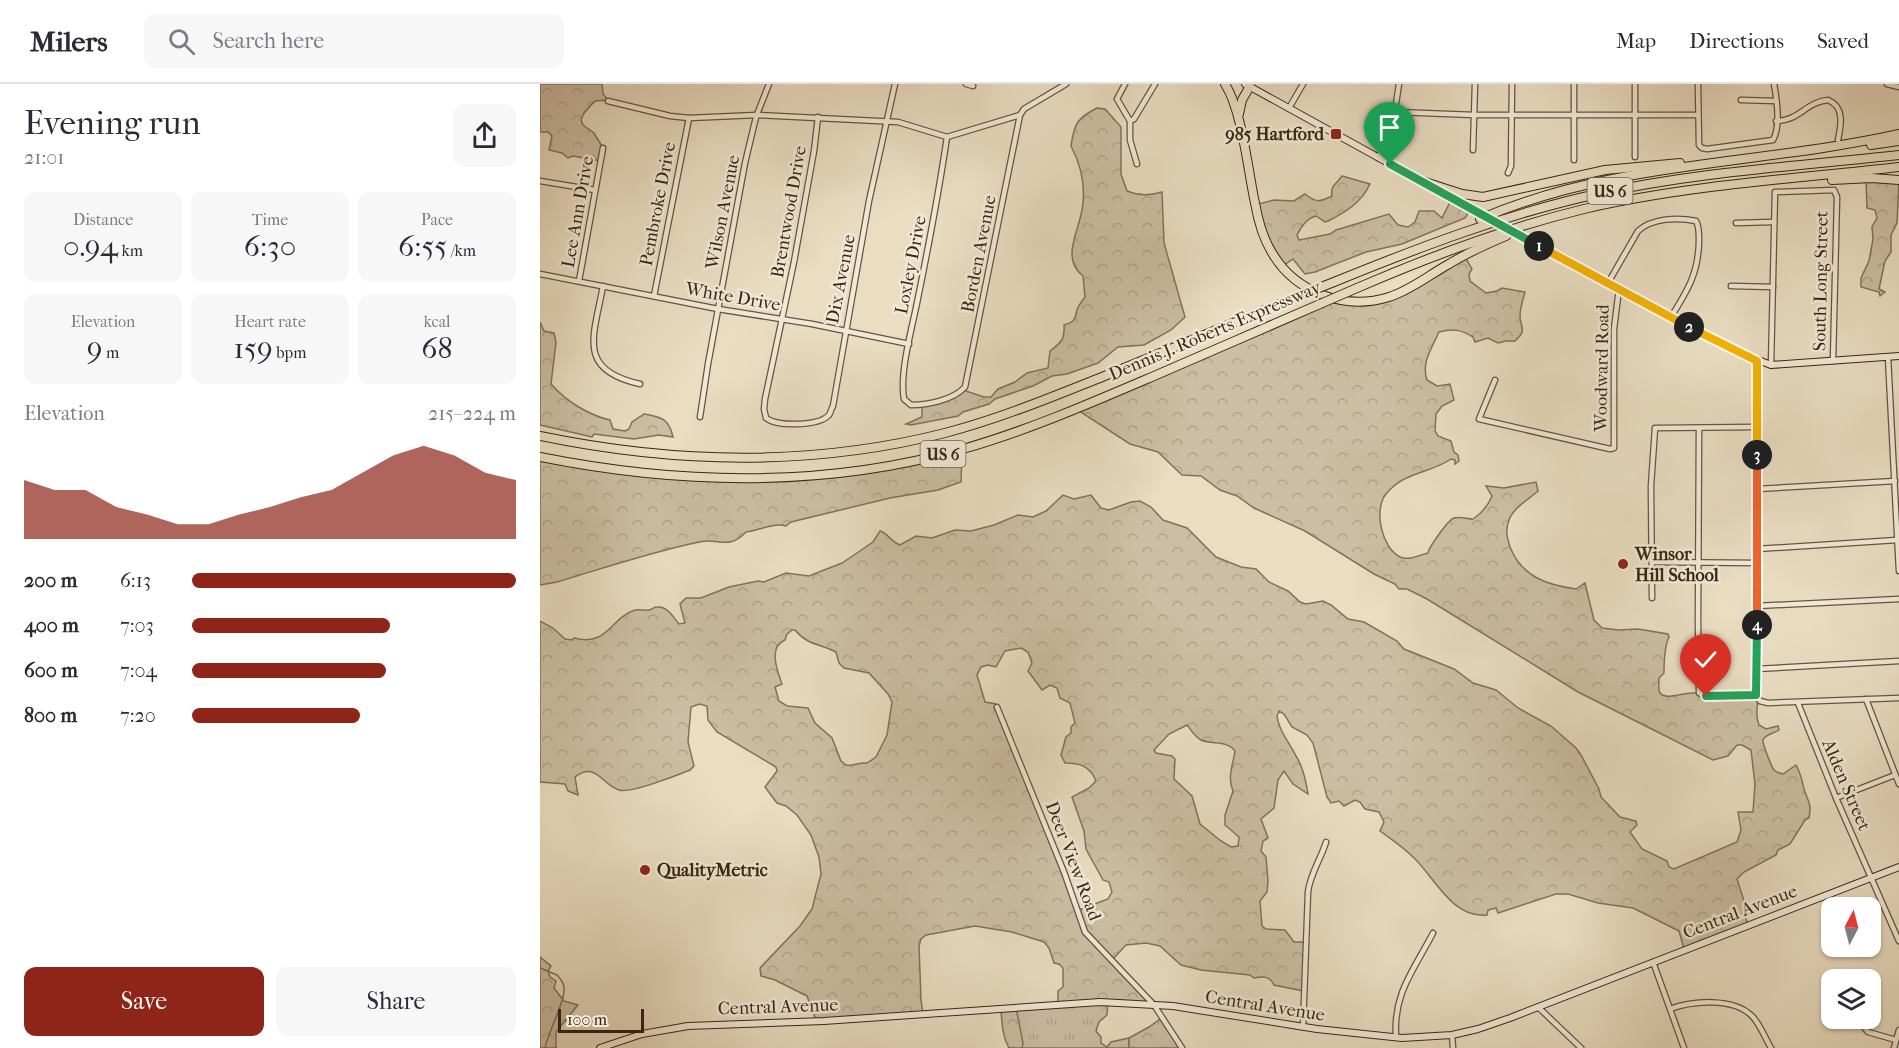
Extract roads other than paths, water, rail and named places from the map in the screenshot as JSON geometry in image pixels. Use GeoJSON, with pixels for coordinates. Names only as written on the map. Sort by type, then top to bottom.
{"type":"FeatureCollection","features":[{"type":"Feature","properties":{"kind":"highway"},"geometry":{"type":"LineString","coordinates":[[1225,84],[1234,102],[1258,220],[1269,249],[1280,265],[1296,280],[1329,297],[1342,301],[1364,302],[1395,295],[1473,251],[1545,219]]}},
{"type":"Feature","properties":{"kind":"highway"},"geometry":{"type":"LineString","coordinates":[[1239,127],[1239,109],[1247,85]]}},
{"type":"Feature","properties":{"kind":"highway"},"geometry":{"type":"LineString","coordinates":[[1799,152],[1899,134]]}},
{"type":"Feature","properties":{"kind":"highway"},"geometry":{"type":"LineString","coordinates":[[1438,241],[1490,215],[1557,192],[1645,173],[1720,161],[1899,141]]}},
{"type":"Feature","properties":{"kind":"highway","name":"Dennis J. Roberts Expressway"},"geometry":{"type":"LineString","coordinates":[[540,436],[636,453],[719,459],[802,456],[885,446],[945,433],[1015,411],[1438,241],[1517,214],[1618,189],[1899,155]]}},
{"type":"Feature","properties":{"kind":"highway"},"geometry":{"type":"LineString","coordinates":[[1419,180],[1462,194],[1483,197],[1611,169],[1650,164],[1720,161]]}},
{"type":"Feature","properties":{"kind":"highway","name":"Dennis J. Roberts Expressway"},"geometry":{"type":"LineString","coordinates":[[540,457],[630,472],[713,479],[796,477],[900,463],[961,449],[1040,424],[1446,251],[1545,219],[1646,197],[1899,167]]}},
{"type":"Feature","properties":{"kind":"highway"},"geometry":{"type":"LineString","coordinates":[[1781,181],[1872,178],[1899,180]]}},
{"type":"Feature","properties":{"kind":"main road"},"geometry":{"type":"LineString","coordinates":[[1247,85],[1522,237],[1757,361],[1771,365],[1899,356]]}},
{"type":"Feature","properties":{"kind":"main road","name":"Central Avenue"},"geometry":{"type":"LineString","coordinates":[[600,1048],[642,1034],[688,1026],[824,1021],[1100,1002],[1154,1005],[1303,1027],[1396,1037],[1419,1038],[1452,1035],[1478,1029],[1538,1007],[1899,867]]}},
{"type":"Feature","properties":{"kind":"street","name":"Wilson Avenue"},"geometry":{"type":"LineString","coordinates":[[700,417],[745,163],[757,115],[769,84]]}},
{"type":"Feature","properties":{"kind":"street","name":"Dix Avenue"},"geometry":{"type":"LineString","coordinates":[[766,418],[776,424],[791,425],[821,419],[828,415],[833,406],[895,84]]}},
{"type":"Feature","properties":{"kind":"street"},"geometry":{"type":"LineString","coordinates":[[966,84],[972,86]]}},
{"type":"Feature","properties":{"kind":"street"},"geometry":{"type":"LineString","coordinates":[[608,100],[670,116],[689,118],[757,115],[886,122],[908,124],[947,137],[1020,115],[1024,109],[1066,84]]}},
{"type":"Feature","properties":{"kind":"street"},"geometry":{"type":"LineString","coordinates":[[1125,84],[1117,99],[1119,106],[1130,121],[1130,141],[1137,164]]}},
{"type":"Feature","properties":{"kind":"street"},"geometry":{"type":"LineString","coordinates":[[1130,121],[1134,119],[1155,84]]}},
{"type":"Feature","properties":{"kind":"street"},"geometry":{"type":"LineString","coordinates":[[1289,108],[1303,84]]}},
{"type":"Feature","properties":{"kind":"street"},"geometry":{"type":"LineString","coordinates":[[1378,158],[1392,130],[1399,84]]}},
{"type":"Feature","properties":{"kind":"street"},"geometry":{"type":"LineString","coordinates":[[1473,150],[1475,84]]}},
{"type":"Feature","properties":{"kind":"street"},"geometry":{"type":"LineString","coordinates":[[1509,173],[1512,84]]}},
{"type":"Feature","properties":{"kind":"street"},"geometry":{"type":"LineString","coordinates":[[1574,84],[1574,160]]}},
{"type":"Feature","properties":{"kind":"street"},"geometry":{"type":"LineString","coordinates":[[1635,84],[1635,157]]}},
{"type":"Feature","properties":{"kind":"street"},"geometry":{"type":"LineString","coordinates":[[1698,84],[1699,145],[1707,149],[1774,139],[1776,121],[1774,84]]}},
{"type":"Feature","properties":{"kind":"street"},"geometry":{"type":"LineString","coordinates":[[1887,84],[1899,87]]}},
{"type":"Feature","properties":{"kind":"street"},"geometry":{"type":"LineString","coordinates":[[1741,100],[1776,101]]}},
{"type":"Feature","properties":{"kind":"street"},"geometry":{"type":"LineString","coordinates":[[1776,121],[1789,120],[1814,104],[1828,100],[1836,105],[1839,111],[1838,140]]}},
{"type":"Feature","properties":{"kind":"street"},"geometry":{"type":"LineString","coordinates":[[1396,112],[1474,115],[1698,115]]}},
{"type":"Feature","properties":{"kind":"street","name":"Borden Avenue"},"geometry":{"type":"LineString","coordinates":[[904,399],[911,405],[919,405],[955,395],[965,387],[1020,115]]}},
{"type":"Feature","properties":{"kind":"street","name":"Brentwood Drive"},"geometry":{"type":"LineString","coordinates":[[766,418],[765,399],[814,151],[818,117]]}},
{"type":"Feature","properties":{"kind":"street","name":"Pembroke Drive"},"geometry":{"type":"LineString","coordinates":[[654,296],[689,118]]}},
{"type":"Feature","properties":{"kind":"street","name":"Loxley Drive"},"geometry":{"type":"LineString","coordinates":[[904,399],[902,388],[909,344],[947,137]]}},
{"type":"Feature","properties":{"kind":"street","name":"Lee Ann Drive"},"geometry":{"type":"LineString","coordinates":[[579,281],[603,148]]}},
{"type":"Feature","properties":{"kind":"street"},"geometry":{"type":"LineString","coordinates":[[540,181],[595,190]]}},
{"type":"Feature","properties":{"kind":"street","name":"South Long Street"},"geometry":{"type":"LineString","coordinates":[[1773,222],[1775,192],[1826,189],[1834,190],[1836,194],[1833,361]]}},
{"type":"Feature","properties":{"kind":"street"},"geometry":{"type":"LineString","coordinates":[[1608,283],[1638,231],[1644,225],[1662,220],[1697,222],[1699,235],[1697,267],[1685,296],[1671,317]]}},
{"type":"Feature","properties":{"kind":"street"},"geometry":{"type":"LineString","coordinates":[[1737,223],[1773,222],[1771,365]]}},
{"type":"Feature","properties":{"kind":"street","name":"White Drive"},"geometry":{"type":"LineString","coordinates":[[540,274],[909,344]]}},
{"type":"Feature","properties":{"kind":"street"},"geometry":{"type":"LineString","coordinates":[[603,286],[594,333],[595,357],[608,373],[640,384]]}},
{"type":"Feature","properties":{"kind":"street"},"geometry":{"type":"LineString","coordinates":[[1731,286],[1773,287]]}},
{"type":"Feature","properties":{"kind":"street","name":"Woodward Road"},"geometry":{"type":"LineString","coordinates":[[1495,380],[1479,419],[1610,449],[1614,448],[1614,329],[1619,289]]}},
{"type":"Feature","properties":{"kind":"street"},"geometry":{"type":"LineString","coordinates":[[1888,357],[1899,571]]}},
{"type":"Feature","properties":{"kind":"street"},"geometry":{"type":"LineString","coordinates":[[1757,361],[1756,695],[1763,703],[1899,698]]}},
{"type":"Feature","properties":{"kind":"street"},"geometry":{"type":"LineString","coordinates":[[1652,598],[1652,486],[1655,428],[1756,427]]}},
{"type":"Feature","properties":{"kind":"street"},"geometry":{"type":"LineString","coordinates":[[1699,428],[1699,693],[1706,696],[1756,695]]}},
{"type":"Feature","properties":{"kind":"street"},"geometry":{"type":"LineString","coordinates":[[1893,441],[1899,441]]}},
{"type":"Feature","properties":{"kind":"street"},"geometry":{"type":"LineString","coordinates":[[1757,489],[1895,481]]}},
{"type":"Feature","properties":{"kind":"street"},"geometry":{"type":"LineString","coordinates":[[1757,549],[1898,544]]}},
{"type":"Feature","properties":{"kind":"street"},"geometry":{"type":"LineString","coordinates":[[1652,562],[1757,563]]}},
{"type":"Feature","properties":{"kind":"street"},"geometry":{"type":"LineString","coordinates":[[1757,606],[1899,599]]}},
{"type":"Feature","properties":{"kind":"street"},"geometry":{"type":"LineString","coordinates":[[1756,669],[1899,662]]}},
{"type":"Feature","properties":{"kind":"street"},"geometry":{"type":"LineString","coordinates":[[1866,699],[1899,784]]}},
{"type":"Feature","properties":{"kind":"street","name":"Alden Street"},"geometry":{"type":"LineString","coordinates":[[1798,702],[1836,798],[1899,941]]}},
{"type":"Feature","properties":{"kind":"street","name":"Deer View Road"},"geometry":{"type":"LineString","coordinates":[[997,707],[1064,872],[1085,932],[1154,1005],[1182,1048]]}},
{"type":"Feature","properties":{"kind":"street"},"geometry":{"type":"LineString","coordinates":[[1836,798],[1895,775]]}},
{"type":"Feature","properties":{"kind":"street"},"geometry":{"type":"LineString","coordinates":[[1303,1027],[1308,892],[1312,875],[1326,842]]}},
{"type":"Feature","properties":{"kind":"street"},"geometry":{"type":"LineString","coordinates":[[1396,1037],[1395,1020],[1400,995],[1433,933]]}},
{"type":"Feature","properties":{"kind":"street"},"geometry":{"type":"LineString","coordinates":[[1653,962],[1684,1048]]}},
{"type":"Feature","properties":{"kind":"street"},"geometry":{"type":"LineString","coordinates":[[1670,1009],[1701,1001],[1731,1006],[1752,1016],[1772,1048]]}},
{"type":"Feature","properties":{"kind":"street"},"geometry":{"type":"LineString","coordinates":[[1538,1007],[1581,1048]]}},
{"type":"Feature","properties":{"kind":"street"},"geometry":{"type":"LineString","coordinates":[[1865,1029],[1868,1032],[1896,1040]]}},
{"type":"Feature","properties":{"kind":"street"},"geometry":{"type":"LineString","coordinates":[[1894,1048],[1899,1030]]}},
{"type":"Feature","properties":{"kind":"street"},"geometry":{"type":"LineString","coordinates":[[1452,1035],[1454,1048]]}},
{"type":"Feature","properties":{"kind":"waterway"},"geometry":{"type":"LineString","coordinates":[[540,968],[557,975],[564,987],[562,1000],[545,1048]]}},
{"type":"Feature","properties":{"kind":"place","name":"985 Hartford"},"geometry":{"type":"Point","coordinates":[1336,134]}},
{"type":"Feature","properties":{"kind":"place","name":"Winsor Hill School"},"geometry":{"type":"Point","coordinates":[1623,564]}},
{"type":"Feature","properties":{"kind":"place","name":"QualityMetric"},"geometry":{"type":"Point","coordinates":[645,870]}}]}
